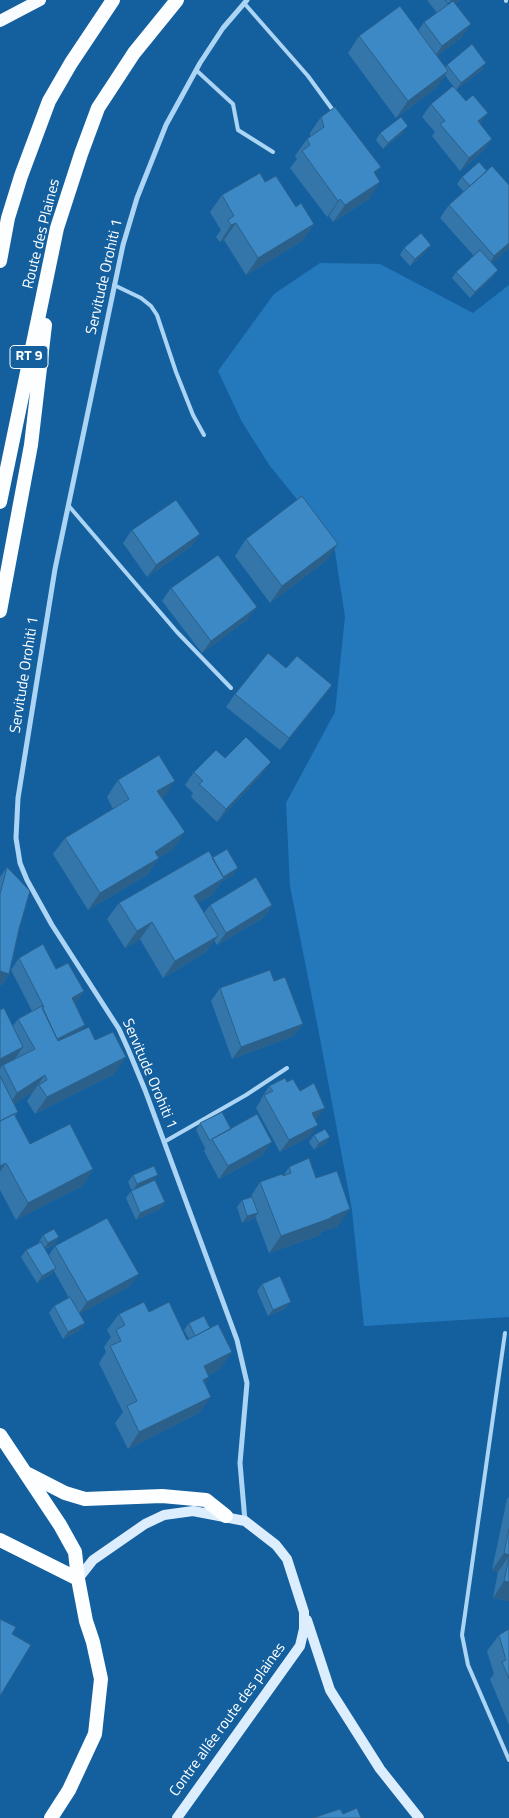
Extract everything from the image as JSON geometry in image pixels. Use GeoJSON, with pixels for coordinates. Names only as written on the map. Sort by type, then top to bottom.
{"type":"FeatureCollection","features":[{"type":"Feature","properties":{"kind":"highway"},"geometry":{"type":"LineString","coordinates":[[0,262],[8,218],[21,176],[49,102],[71,63],[113,0]]}},
{"type":"Feature","properties":{"kind":"highway","name":"Route des Plaines"},"geometry":{"type":"LineString","coordinates":[[0,502],[57,228],[81,154],[98,108],[134,53],[177,0]]}},
{"type":"Feature","properties":{"kind":"highway"},"geometry":{"type":"LineString","coordinates":[[0,611],[30,445],[41,350],[62,213]]}},
{"type":"Feature","properties":{"kind":"highway"},"geometry":{"type":"LineString","coordinates":[[0,1435],[60,1525],[75,1552],[86,1621],[93,1642],[101,1680],[94,1734],[69,1790],[51,1818]]}},
{"type":"Feature","properties":{"kind":"highway"},"geometry":{"type":"LineString","coordinates":[[26,1473],[64,1493],[85,1499],[162,1496],[206,1500],[226,1516]]}},
{"type":"Feature","properties":{"kind":"highway"},"geometry":{"type":"LineString","coordinates":[[0,1540],[78,1579]]}},
{"type":"Feature","properties":{"kind":"main road"},"geometry":{"type":"LineString","coordinates":[[0,22],[40,0]]}},
{"type":"Feature","properties":{"kind":"main road","name":"Contre allée route des plaines"},"geometry":{"type":"LineString","coordinates":[[78,1579],[92,1560],[145,1524],[164,1514],[193,1511],[226,1516],[245,1522],[276,1545],[287,1559],[304,1612],[304,1629],[300,1646],[177,1818]]}},
{"type":"Feature","properties":{"kind":"main road"},"geometry":{"type":"LineString","coordinates":[[304,1612],[330,1690],[380,1768],[419,1818]]}},
{"type":"Feature","properties":{"kind":"street","name":"Servitude Orohiti 1"},"geometry":{"type":"LineString","coordinates":[[245,2],[223,28],[196,70],[166,125],[151,161],[123,245],[55,569],[18,798],[16,838],[20,863],[27,880],[52,925],[119,1029],[145,1090],[237,1340],[248,1383],[240,1463],[245,1522]]}},
{"type":"Feature","properties":{"kind":"lane"},"geometry":{"type":"LineString","coordinates":[[245,2],[308,76],[336,114]]}},
{"type":"Feature","properties":{"kind":"lane"},"geometry":{"type":"LineString","coordinates":[[196,70],[233,104],[238,130],[273,152]]}},
{"type":"Feature","properties":{"kind":"lane"},"geometry":{"type":"LineString","coordinates":[[114,285],[141,298],[151,306],[157,315],[176,372],[204,435]]}},
{"type":"Feature","properties":{"kind":"lane"},"geometry":{"type":"LineString","coordinates":[[68,505],[177,632],[231,688]]}},
{"type":"Feature","properties":{"kind":"lane"},"geometry":{"type":"LineString","coordinates":[[164,1142],[246,1095],[288,1068]]}},
{"type":"Feature","properties":{"kind":"lane"},"geometry":{"type":"LineString","coordinates":[[505,1333],[462,1634],[468,1665],[509,1760]]}},
{"type":"Feature","properties":{"kind":"shaded area"},"geometry":{"type":"Polygon","coordinates":[[[320,263],[380,264],[473,313],[509,285],[509,1317],[364,1326],[352,1210],[290,886],[286,803],[335,712],[345,617],[334,545],[270,466],[242,422],[218,371],[274,294],[320,263]]]}},
{"type":"Feature","properties":{"kind":"building"},"geometry":{"type":"Polygon","coordinates":[[[453,1],[471,24],[442,46],[424,22],[453,1]]]}},
{"type":"Feature","properties":{"kind":"building"},"geometry":{"type":"Polygon","coordinates":[[[400,6],[448,71],[408,101],[359,36],[400,6]]]}},
{"type":"Feature","properties":{"kind":"building"},"geometry":{"type":"Polygon","coordinates":[[[472,44],[486,63],[461,83],[447,65],[472,44]]]}},
{"type":"Feature","properties":{"kind":"building"},"geometry":{"type":"Polygon","coordinates":[[[453,86],[466,101],[473,95],[488,113],[478,121],[492,139],[469,158],[440,124],[445,121],[431,104],[453,86]]]}},
{"type":"Feature","properties":{"kind":"building"},"geometry":{"type":"Polygon","coordinates":[[[335,107],[381,167],[374,172],[380,182],[345,205],[340,199],[338,201],[302,151],[310,145],[307,139],[324,127],[321,117],[335,107]]]}},
{"type":"Feature","properties":{"kind":"building"},"geometry":{"type":"Polygon","coordinates":[[[401,117],[408,126],[388,143],[380,133],[401,117]]]}},
{"type":"Feature","properties":{"kind":"building"},"geometry":{"type":"Polygon","coordinates":[[[479,162],[487,171],[470,186],[462,177],[479,162]]]}},
{"type":"Feature","properties":{"kind":"building"},"geometry":{"type":"Polygon","coordinates":[[[492,166],[509,185],[509,243],[494,256],[449,205],[492,166]]]}},
{"type":"Feature","properties":{"kind":"building"},"geometry":{"type":"Polygon","coordinates":[[[260,173],[265,182],[276,176],[296,207],[301,203],[314,224],[258,258],[236,223],[231,225],[228,220],[234,216],[222,195],[260,173]]]}},
{"type":"Feature","properties":{"kind":"building"},"geometry":{"type":"Polygon","coordinates":[[[421,233],[431,245],[415,259],[404,248],[421,233]]]}},
{"type":"Feature","properties":{"kind":"building"},"geometry":{"type":"Polygon","coordinates":[[[480,250],[498,270],[475,292],[456,272],[480,250]]]}},
{"type":"Feature","properties":{"kind":"building"},"geometry":{"type":"Polygon","coordinates":[[[302,496],[338,544],[282,586],[246,539],[302,496]]]}},
{"type":"Feature","properties":{"kind":"building"},"geometry":{"type":"Polygon","coordinates":[[[176,500],[200,534],[156,565],[132,530],[176,500]]]}},
{"type":"Feature","properties":{"kind":"building"},"geometry":{"type":"Polygon","coordinates":[[[218,555],[257,607],[211,641],[171,588],[218,555]]]}},
{"type":"Feature","properties":{"kind":"building"},"geometry":{"type":"Polygon","coordinates":[[[268,653],[286,668],[297,656],[332,685],[289,738],[235,694],[268,653]]]}},
{"type":"Feature","properties":{"kind":"building"},"geometry":{"type":"Polygon","coordinates":[[[246,737],[271,762],[226,809],[199,784],[203,781],[194,772],[216,750],[225,758],[246,737]]]}},
{"type":"Feature","properties":{"kind":"building"},"geometry":{"type":"Polygon","coordinates":[[[159,755],[175,781],[157,791],[185,832],[155,852],[159,858],[100,893],[65,838],[129,799],[118,780],[159,755]]]}},
{"type":"Feature","properties":{"kind":"building"},"geometry":{"type":"Polygon","coordinates":[[[227,849],[238,868],[223,877],[212,858],[227,849]]]}},
{"type":"Feature","properties":{"kind":"building"},"geometry":{"type":"Polygon","coordinates":[[[209,851],[224,878],[194,896],[218,936],[175,961],[152,922],[137,931],[119,903],[209,851]]]}},
{"type":"Feature","properties":{"kind":"building"},"geometry":{"type":"Polygon","coordinates":[[[7,867],[30,891],[9,974],[0,971],[0,894],[7,867]]]}},
{"type":"Feature","properties":{"kind":"building"},"geometry":{"type":"Polygon","coordinates":[[[256,877],[272,905],[226,933],[210,905],[256,877]]]}},
{"type":"Feature","properties":{"kind":"building"},"geometry":{"type":"Polygon","coordinates":[[[43,944],[56,969],[68,963],[84,991],[72,998],[85,1025],[57,1039],[42,1008],[44,1007],[19,958],[43,944]]]}},
{"type":"Feature","properties":{"kind":"building"},"geometry":{"type":"Polygon","coordinates":[[[270,970],[274,981],[285,977],[303,1024],[241,1047],[220,988],[270,970]]]}},
{"type":"Feature","properties":{"kind":"building"},"geometry":{"type":"Polygon","coordinates":[[[42,1006],[58,1041],[89,1027],[95,1040],[113,1032],[126,1057],[47,1097],[39,1085],[47,1080],[45,1075],[17,1093],[3,1065],[35,1049],[18,1019],[42,1006]]]}},
{"type":"Feature","properties":{"kind":"building"},"geometry":{"type":"Polygon","coordinates":[[[4,1008],[23,1047],[0,1059],[0,1010],[4,1008]]]}},
{"type":"Feature","properties":{"kind":"building"},"geometry":{"type":"Polygon","coordinates":[[[0,1076],[18,1112],[0,1121],[0,1076]]]}},
{"type":"Feature","properties":{"kind":"building"},"geometry":{"type":"Polygon","coordinates":[[[285,1078],[287,1082],[293,1079],[300,1091],[314,1083],[325,1108],[312,1113],[318,1125],[289,1140],[264,1095],[273,1091],[269,1086],[285,1078]]]}},
{"type":"Feature","properties":{"kind":"building"},"geometry":{"type":"Polygon","coordinates":[[[222,1112],[231,1129],[210,1141],[200,1123],[222,1112]]]}},
{"type":"Feature","properties":{"kind":"building"},"geometry":{"type":"Polygon","coordinates":[[[14,1114],[30,1144],[70,1124],[93,1169],[28,1203],[6,1163],[0,1166],[0,1121],[14,1114]]]}},
{"type":"Feature","properties":{"kind":"building"},"geometry":{"type":"Polygon","coordinates":[[[257,1114],[272,1142],[228,1166],[212,1139],[257,1114]]]}},
{"type":"Feature","properties":{"kind":"building"},"geometry":{"type":"Polygon","coordinates":[[[325,1129],[330,1137],[319,1143],[314,1135],[325,1129]]]}},
{"type":"Feature","properties":{"kind":"building"},"geometry":{"type":"Polygon","coordinates":[[[309,1158],[316,1178],[337,1171],[350,1209],[281,1236],[260,1182],[282,1174],[283,1176],[291,1173],[289,1167],[309,1158]]]}},
{"type":"Feature","properties":{"kind":"building"},"geometry":{"type":"Polygon","coordinates":[[[154,1166],[158,1175],[137,1184],[133,1175],[154,1166]]]}},
{"type":"Feature","properties":{"kind":"building"},"geometry":{"type":"Polygon","coordinates":[[[155,1180],[165,1202],[140,1213],[131,1191],[155,1180]]]}},
{"type":"Feature","properties":{"kind":"building"},"geometry":{"type":"Polygon","coordinates":[[[252,1197],[258,1213],[247,1216],[242,1200],[252,1197]]]}},
{"type":"Feature","properties":{"kind":"building"},"geometry":{"type":"Polygon","coordinates":[[[107,1218],[139,1274],[87,1302],[55,1246],[107,1218]]]}},
{"type":"Feature","properties":{"kind":"building"},"geometry":{"type":"Polygon","coordinates":[[[54,1229],[59,1237],[48,1243],[43,1235],[54,1229]]]}},
{"type":"Feature","properties":{"kind":"building"},"geometry":{"type":"Polygon","coordinates":[[[41,1242],[56,1268],[42,1276],[26,1250],[41,1242]]]}},
{"type":"Feature","properties":{"kind":"building"},"geometry":{"type":"Polygon","coordinates":[[[280,1276],[291,1302],[273,1310],[262,1284],[280,1276]]]}},
{"type":"Feature","properties":{"kind":"building"},"geometry":{"type":"Polygon","coordinates":[[[70,1297],[85,1323],[68,1332],[54,1306],[70,1297]]]}},
{"type":"Feature","properties":{"kind":"building"},"geometry":{"type":"Polygon","coordinates":[[[144,1302],[149,1312],[169,1302],[187,1340],[218,1324],[232,1352],[204,1366],[209,1377],[203,1380],[211,1397],[139,1432],[127,1406],[137,1401],[110,1346],[121,1341],[116,1330],[125,1325],[119,1314],[144,1302]]]}},
{"type":"Feature","properties":{"kind":"building"},"geometry":{"type":"Polygon","coordinates":[[[204,1316],[210,1328],[195,1336],[189,1323],[204,1316]]]}},
{"type":"Feature","properties":{"kind":"building"},"geometry":{"type":"Polygon","coordinates":[[[509,1529],[509,1555],[504,1553],[509,1529]]]}},
{"type":"Feature","properties":{"kind":"building"},"geometry":{"type":"Polygon","coordinates":[[[509,1558],[509,1582],[504,1581],[509,1558]]]}},
{"type":"Feature","properties":{"kind":"building"},"geometry":{"type":"Polygon","coordinates":[[[0,1619],[16,1627],[12,1634],[31,1645],[0,1696],[0,1619]]]}},
{"type":"Feature","properties":{"kind":"building"},"geometry":{"type":"Polygon","coordinates":[[[509,1629],[509,1679],[502,1662],[506,1660],[499,1635],[509,1629]]]}},
{"type":"Feature","properties":{"kind":"building"},"geometry":{"type":"Polygon","coordinates":[[[357,1808],[361,1818],[313,1818],[340,1809],[343,1814],[357,1808]]]}}]}
